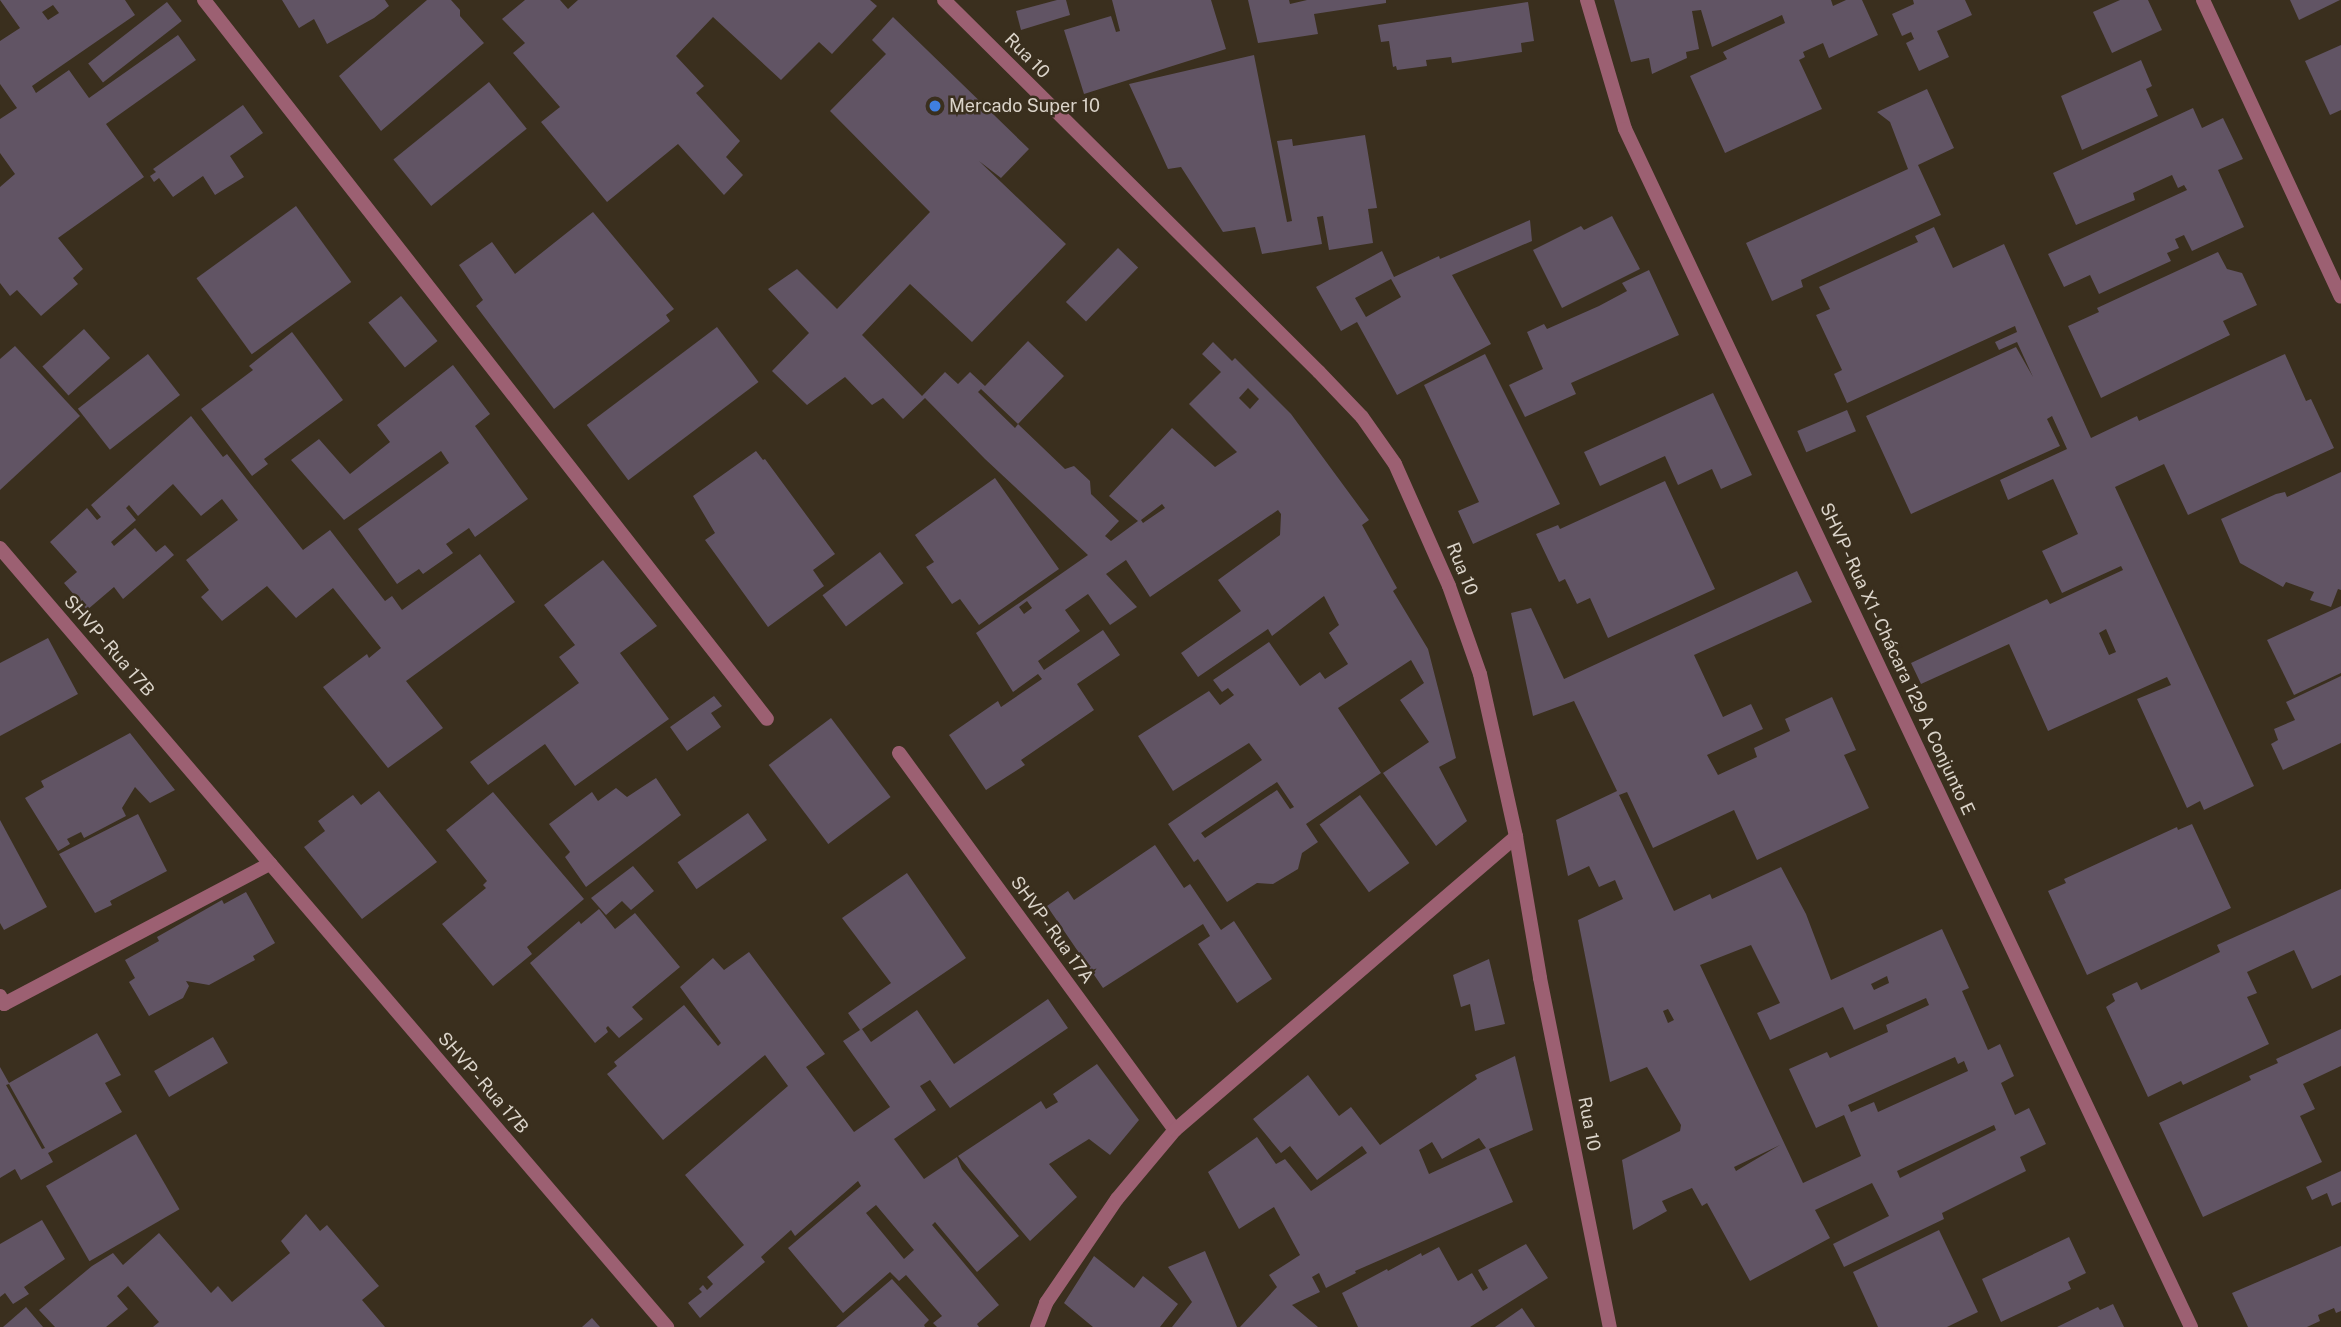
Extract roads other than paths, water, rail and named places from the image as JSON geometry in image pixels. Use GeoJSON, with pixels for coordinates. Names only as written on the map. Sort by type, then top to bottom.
{"type":"FeatureCollection","features":[{"type":"Feature","properties":{"kind":"street"},"geometry":{"type":"LineString","coordinates":[[204,0],[768,719]]}},
{"type":"Feature","properties":{"kind":"street","name":"Rua 10"},"geometry":{"type":"LineString","coordinates":[[944,0],[1319,372],[1362,418],[1395,464],[1449,586],[1480,674],[1516,837],[1540,978],[1610,1327]]}},
{"type":"Feature","properties":{"kind":"street","name":"SHVP - Rua X1 - Chácara 129 A Conjunto E"},"geometry":{"type":"LineString","coordinates":[[1587,0],[1625,130],[2191,1327]]}},
{"type":"Feature","properties":{"kind":"street"},"geometry":{"type":"LineString","coordinates":[[2203,0],[2341,297]]}},
{"type":"Feature","properties":{"kind":"street","name":"SHVP - Rua 17B"},"geometry":{"type":"LineString","coordinates":[[0,548],[667,1327]]}},
{"type":"Feature","properties":{"kind":"street","name":"SHVP - Rua 17A"},"geometry":{"type":"LineString","coordinates":[[899,754],[1175,1130]]}},
{"type":"Feature","properties":{"kind":"street"},"geometry":{"type":"LineString","coordinates":[[1037,1327],[1046,1303],[1117,1199],[1175,1130],[1516,837]]}},
{"type":"Feature","properties":{"kind":"street"},"geometry":{"type":"LineString","coordinates":[[2,1003],[270,864]]}},
{"type":"Feature","properties":{"kind":"place","name":"Mercado Super 10"},"geometry":{"type":"Point","coordinates":[935,106]}}]}
